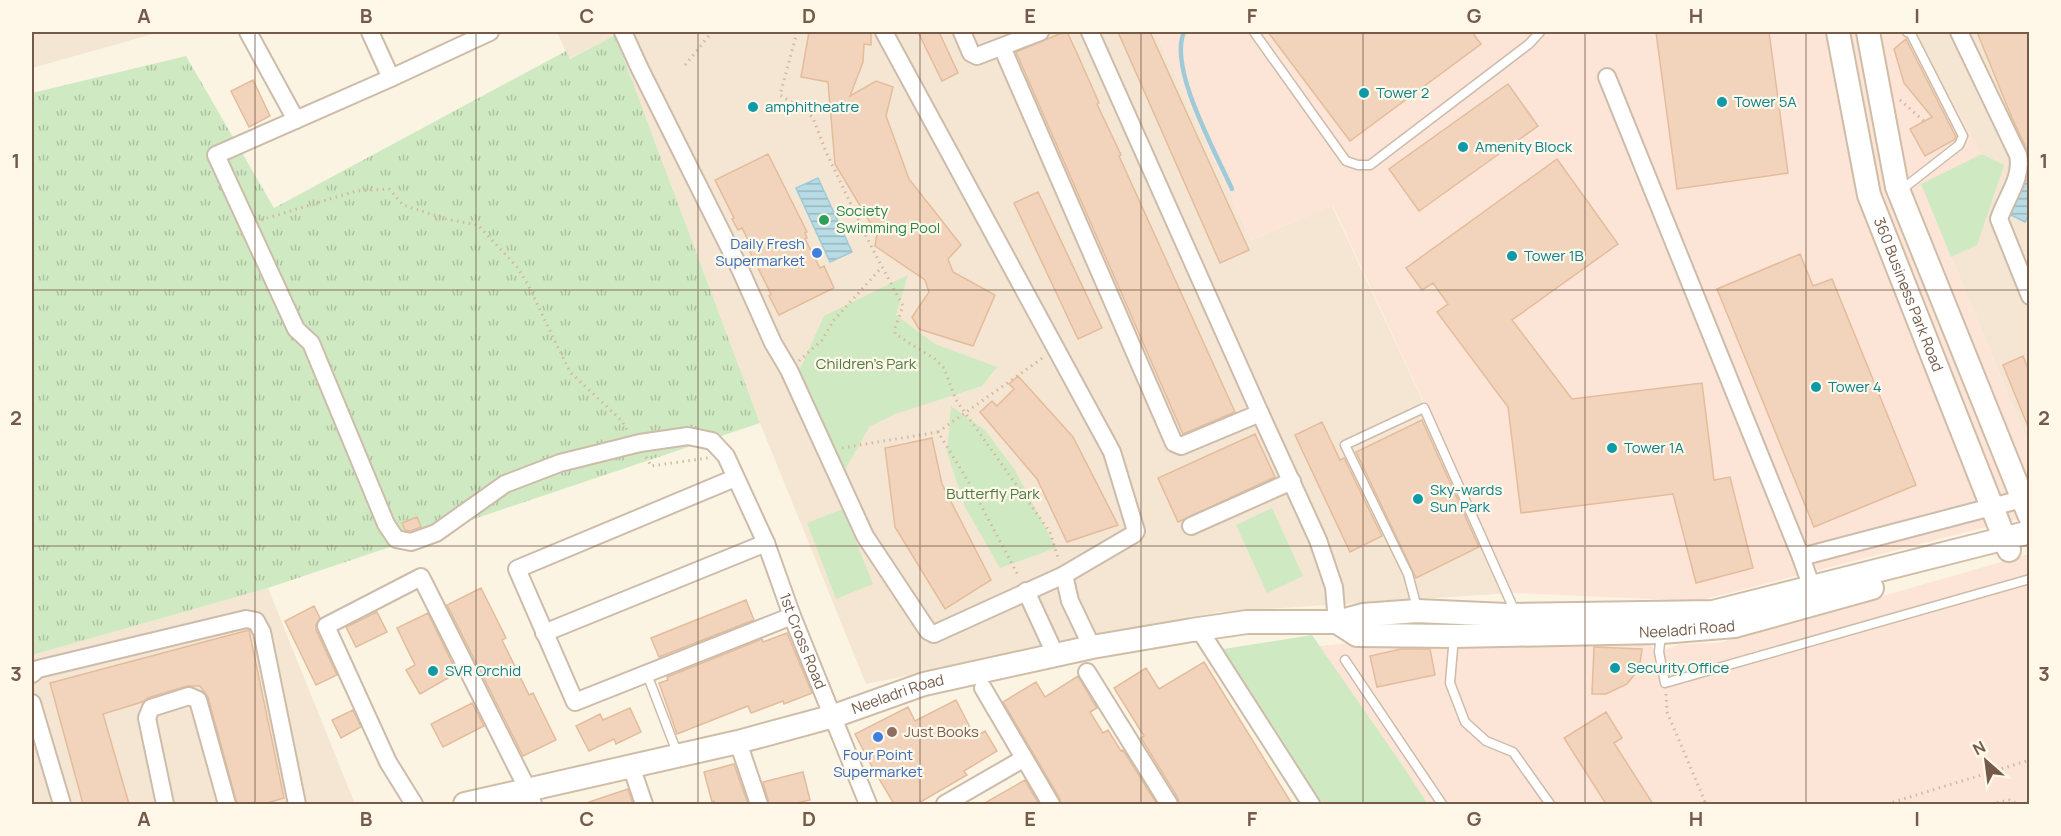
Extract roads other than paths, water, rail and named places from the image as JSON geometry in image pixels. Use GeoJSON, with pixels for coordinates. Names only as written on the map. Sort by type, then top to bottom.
{"type":"FeatureCollection","features":[{"type":"Feature","properties":{"kind":"main road","name":"360 Business Park Road"},"geometry":{"type":"LineString","coordinates":[[1838,32],[1869,195],[1992,507],[2014,544]]}},
{"type":"Feature","properties":{"kind":"main road","name":"360 Business Park Road"},"geometry":{"type":"LineString","coordinates":[[1868,32],[1899,192],[2026,508]]}},
{"type":"Feature","properties":{"kind":"main road","name":"Neeladri Road"},"geometry":{"type":"LineString","coordinates":[[1337,622],[1357,635],[1454,636],[1491,625],[1516,614],[1735,626],[2014,544],[2030,532]]}},
{"type":"Feature","properties":{"kind":"main road","name":"Neeladri Road"},"geometry":{"type":"LineString","coordinates":[[468,804],[530,797],[631,766],[738,742],[834,716],[924,684],[1092,647],[1199,629],[1247,622],[1337,622],[1363,615],[1418,611],[1491,625],[1662,623],[2014,544]]}},
{"type":"Feature","properties":{"kind":"street"},"geometry":{"type":"LineString","coordinates":[[248,32],[296,120],[391,78],[466,36],[490,32]]}},
{"type":"Feature","properties":{"kind":"street"},"geometry":{"type":"LineString","coordinates":[[370,32],[391,78]]}},
{"type":"Feature","properties":{"kind":"street"},"geometry":{"type":"LineString","coordinates":[[623,32],[740,269],[773,343],[789,370],[865,536],[931,633],[938,633],[1064,575],[1136,531],[1112,452],[884,32]]}},
{"type":"Feature","properties":{"kind":"street"},"geometry":{"type":"LineString","coordinates":[[962,32],[974,55],[1040,32]]}},
{"type":"Feature","properties":{"kind":"street"},"geometry":{"type":"LineString","coordinates":[[1090,32],[1318,540],[1334,587],[1337,622]]}},
{"type":"Feature","properties":{"kind":"street"},"geometry":{"type":"LineString","coordinates":[[1959,32],[2018,155],[2020,164],[2018,172],[1999,219],[2030,296]]}},
{"type":"Feature","properties":{"kind":"street"},"geometry":{"type":"LineString","coordinates":[[1002,47],[1174,443],[1181,446],[1260,413]]}},
{"type":"Feature","properties":{"kind":"street"},"geometry":{"type":"LineString","coordinates":[[1607,77],[1812,588]]}},
{"type":"Feature","properties":{"kind":"street","name":"1st Cross Road"},"geometry":{"type":"LineString","coordinates":[[296,120],[216,155],[296,329],[311,343],[386,524],[396,539],[411,542],[436,533],[505,484],[560,463],[640,443],[688,436],[712,441],[726,456],[766,543],[792,616],[868,804]]}},
{"type":"Feature","properties":{"kind":"street"},"geometry":{"type":"LineString","coordinates":[[735,478],[517,569],[575,702],[792,616]]}},
{"type":"Feature","properties":{"kind":"street"},"geometry":{"type":"LineString","coordinates":[[1191,526],[1292,481]]}},
{"type":"Feature","properties":{"kind":"street"},"geometry":{"type":"LineString","coordinates":[[1801,556],[1992,507],[2026,508]]}},
{"type":"Feature","properties":{"kind":"street"},"geometry":{"type":"LineString","coordinates":[[544,633],[766,543]]}},
{"type":"Feature","properties":{"kind":"street"},"geometry":{"type":"LineString","coordinates":[[1064,575],[1070,601],[1092,647]]}},
{"type":"Feature","properties":{"kind":"street"},"geometry":{"type":"LineString","coordinates":[[414,804],[388,762],[326,626],[421,577],[530,797]]}},
{"type":"Feature","properties":{"kind":"street"},"geometry":{"type":"LineString","coordinates":[[1026,591],[1056,656]]}},
{"type":"Feature","properties":{"kind":"street"},"geometry":{"type":"LineString","coordinates":[[32,674],[38,669],[246,618],[256,621],[262,632],[297,804]]}},
{"type":"Feature","properties":{"kind":"street"},"geometry":{"type":"LineString","coordinates":[[1199,629],[1311,804]]}},
{"type":"Feature","properties":{"kind":"street"},"geometry":{"type":"LineString","coordinates":[[1087,672],[1169,804]]}},
{"type":"Feature","properties":{"kind":"street"},"geometry":{"type":"LineString","coordinates":[[983,688],[1051,804]]}},
{"type":"Feature","properties":{"kind":"street"},"geometry":{"type":"LineString","coordinates":[[165,804],[147,718],[151,708],[189,696],[198,700],[227,804]]}},
{"type":"Feature","properties":{"kind":"street"},"geometry":{"type":"LineString","coordinates":[[32,703],[62,804]]}},
{"type":"Feature","properties":{"kind":"street"},"geometry":{"type":"LineString","coordinates":[[738,742],[759,804]]}},
{"type":"Feature","properties":{"kind":"street"},"geometry":{"type":"LineString","coordinates":[[945,804],[1023,759]]}},
{"type":"Feature","properties":{"kind":"street"},"geometry":{"type":"LineString","coordinates":[[631,766],[644,804]]}},
{"type":"Feature","properties":{"kind":"lane"},"geometry":{"type":"LineString","coordinates":[[1254,32],[1346,161],[1364,166],[1370,165],[1529,44],[1540,32]]}},
{"type":"Feature","properties":{"kind":"lane"},"geometry":{"type":"LineString","coordinates":[[1899,192],[1959,145],[1963,136],[1911,34],[1907,32]]}},
{"type":"Feature","properties":{"kind":"lane"},"geometry":{"type":"LineString","coordinates":[[1418,611],[1408,574],[1345,445],[1424,408],[1516,614]]}},
{"type":"Feature","properties":{"kind":"lane"},"geometry":{"type":"LineString","coordinates":[[1662,623],[1659,652],[1665,683],[2030,579]]}},
{"type":"Feature","properties":{"kind":"lane"},"geometry":{"type":"LineString","coordinates":[[1454,636],[1450,683],[1465,722],[1486,741],[1513,752],[1550,804]]}},
{"type":"Feature","properties":{"kind":"lane"},"geometry":{"type":"LineString","coordinates":[[1345,660],[1442,804]]}},
{"type":"Feature","properties":{"kind":"lane"},"geometry":{"type":"LineString","coordinates":[[650,682],[678,756]]}},
{"type":"Feature","properties":{"kind":"water","name":"Society Swimming Pool"},"geometry":{"type":"Polygon","coordinates":[[[818,178],[852,252],[830,262],[796,188],[818,178]]]}},
{"type":"Feature","properties":{"kind":"water"},"geometry":{"type":"Polygon","coordinates":[[[2025,179],[2029,181],[2029,214],[2025,222],[2007,213],[2025,179]]]}},
{"type":"Feature","properties":{"kind":"waterway"},"geometry":{"type":"LineString","coordinates":[[1184,32],[1181,48],[1182,67],[1188,88],[1232,189]]}},
{"type":"Feature","properties":{"kind":"place","name":"Tower 2"},"geometry":{"type":"Point","coordinates":[1364,93]}},
{"type":"Feature","properties":{"kind":"place","name":"Tower 5A"},"geometry":{"type":"Point","coordinates":[1722,102]}},
{"type":"Feature","properties":{"kind":"place","name":"amphitheatre"},"geometry":{"type":"Point","coordinates":[753,107]}},
{"type":"Feature","properties":{"kind":"place","name":"Amenity Block"},"geometry":{"type":"Point","coordinates":[1463,147]}},
{"type":"Feature","properties":{"kind":"place","name":"Society Swimming Pool"},"geometry":{"type":"Point","coordinates":[824,220]}},
{"type":"Feature","properties":{"kind":"place","name":"Daily Fresh Supermarket"},"geometry":{"type":"Point","coordinates":[817,253]}},
{"type":"Feature","properties":{"kind":"place","name":"Tower 1B"},"geometry":{"type":"Point","coordinates":[1512,256]}},
{"type":"Feature","properties":{"kind":"place","name":"Tower 4"},"geometry":{"type":"Point","coordinates":[1816,387]}},
{"type":"Feature","properties":{"kind":"place","name":"Tower 1A"},"geometry":{"type":"Point","coordinates":[1612,448]}},
{"type":"Feature","properties":{"kind":"place","name":"Sky-wards Sun Park"},"geometry":{"type":"Point","coordinates":[1418,499]}},
{"type":"Feature","properties":{"kind":"place","name":"Security Office"},"geometry":{"type":"Point","coordinates":[1615,668]}},
{"type":"Feature","properties":{"kind":"place","name":"SVR Orchid"},"geometry":{"type":"Point","coordinates":[433,671]}},
{"type":"Feature","properties":{"kind":"place","name":"Just Books"},"geometry":{"type":"Point","coordinates":[892,732]}},
{"type":"Feature","properties":{"kind":"place","name":"Four Point Supermarket"},"geometry":{"type":"Point","coordinates":[878,737]}},
{"type":"Feature","properties":{"kind":"park label","name":"Children's Park"},"geometry":{"type":"Point","coordinates":[866,364]}},
{"type":"Feature","properties":{"kind":"park label","name":"Butterfly Park"},"geometry":{"type":"Point","coordinates":[993,494]}}]}
